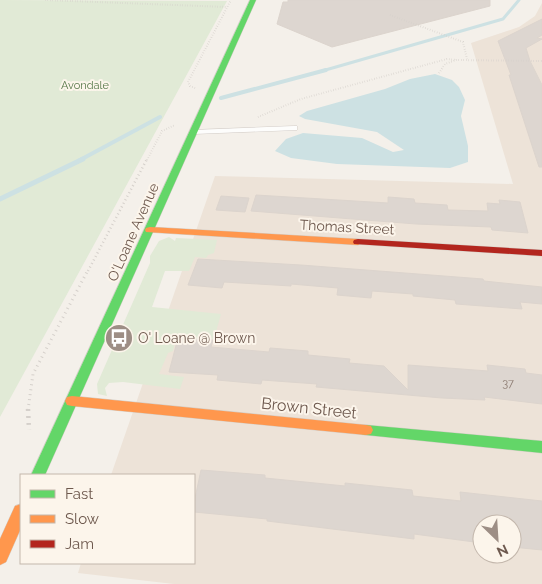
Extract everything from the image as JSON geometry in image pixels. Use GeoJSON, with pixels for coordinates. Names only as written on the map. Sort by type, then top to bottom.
{"type":"FeatureCollection","features":[{"type":"Feature","properties":{"kind":"street","name":"O'Loane Avenue"},"geometry":{"type":"LineString","coordinates":[[38,474],[252,0]]}},
{"type":"Feature","properties":{"kind":"street","name":"Thomas Street"},"geometry":{"type":"LineString","coordinates":[[150,230],[542,253]]}},
{"type":"Feature","properties":{"kind":"street","name":"Brown Street"},"geometry":{"type":"LineString","coordinates":[[72,401],[542,447]]}},
{"type":"Feature","properties":{"kind":"street"},"geometry":{"type":"LineString","coordinates":[[0,557],[20,513]]}},
{"type":"Feature","properties":{"kind":"lane"},"geometry":{"type":"LineString","coordinates":[[194,132],[294,128]]}},
{"type":"Feature","properties":{"kind":"path"},"geometry":{"type":"LineString","coordinates":[[45,0],[227,7]]}},
{"type":"Feature","properties":{"kind":"path"},"geometry":{"type":"LineString","coordinates":[[194,96],[197,89],[190,86],[188,82],[231,0]]}},
{"type":"Feature","properties":{"kind":"path"},"geometry":{"type":"LineString","coordinates":[[390,15],[463,42],[467,59]]}},
{"type":"Feature","properties":{"kind":"path"},"geometry":{"type":"LineString","coordinates":[[238,131],[252,119],[301,99],[384,75],[447,60],[542,61]]}},
{"type":"Feature","properties":{"kind":"path"},"geometry":{"type":"LineString","coordinates":[[439,73],[445,64],[456,60]]}},
{"type":"Feature","properties":{"kind":"path"},"geometry":{"type":"LineString","coordinates":[[30,440],[28,401],[33,374],[162,131],[180,123]]}},
{"type":"Feature","properties":{"kind":"shaded area"},"geometry":{"type":"Polygon","coordinates":[[[542,3],[542,584],[174,584],[78,573],[81,564],[195,564],[195,474],[111,474],[215,176],[513,184],[471,43],[519,27],[535,16],[542,3]]]}},
{"type":"Feature","properties":{"kind":"shaded area"},"geometry":{"type":"Polygon","coordinates":[[[435,74],[452,80],[459,87],[465,100],[461,116],[468,146],[468,162],[450,168],[337,164],[291,158],[275,151],[286,139],[303,133],[362,138],[393,152],[404,150],[377,132],[305,119],[299,116],[307,111],[385,89],[410,79],[435,74]]]}},
{"type":"Feature","properties":{"kind":"green space","name":"Avondale"},"geometry":{"type":"Polygon","coordinates":[[[0,0],[227,1],[0,417],[0,0]]]}},
{"type":"Feature","properties":{"kind":"green space"},"geometry":{"type":"Polygon","coordinates":[[[169,237],[175,241],[176,238],[217,240],[214,253],[206,258],[195,257],[189,271],[165,271],[152,307],[221,314],[214,339],[176,339],[173,351],[168,353],[159,374],[184,377],[180,389],[123,382],[109,383],[105,388],[107,396],[98,394],[97,384],[150,263],[150,256],[159,241],[169,237]]]}},
{"type":"Feature","properties":{"kind":"building"},"geometry":{"type":"Polygon","coordinates":[[[288,0],[490,0],[490,6],[332,47],[277,24],[283,2],[288,2],[288,0]]]}},
{"type":"Feature","properties":{"kind":"building"},"geometry":{"type":"Polygon","coordinates":[[[542,19],[542,35],[537,38],[542,39],[526,48],[542,85],[542,167],[539,167],[509,75],[511,75],[498,41],[542,19]]]}},
{"type":"Feature","properties":{"kind":"building"},"geometry":{"type":"Polygon","coordinates":[[[256,195],[388,203],[388,197],[414,199],[415,203],[447,205],[448,210],[488,211],[487,203],[500,204],[499,200],[520,202],[528,233],[492,230],[491,227],[416,224],[251,211],[256,195]]]}},
{"type":"Feature","properties":{"kind":"building"},"geometry":{"type":"Polygon","coordinates":[[[221,196],[249,198],[245,212],[216,210],[221,196]]]}},
{"type":"Feature","properties":{"kind":"building"},"geometry":{"type":"Polygon","coordinates":[[[198,259],[483,279],[484,281],[542,287],[542,304],[520,302],[522,309],[456,304],[455,300],[372,291],[371,298],[337,295],[338,288],[291,284],[291,286],[224,282],[222,288],[188,285],[198,259]]]}},
{"type":"Feature","properties":{"kind":"building"},"geometry":{"type":"Polygon","coordinates":[[[178,338],[213,340],[211,347],[269,352],[270,348],[308,351],[308,355],[350,359],[349,363],[384,366],[408,390],[408,365],[488,371],[487,365],[525,369],[526,373],[542,375],[542,404],[484,397],[485,400],[442,398],[316,387],[317,384],[262,380],[261,384],[217,380],[218,375],[169,372],[178,338]]]}},
{"type":"Feature","properties":{"kind":"building"},"geometry":{"type":"Polygon","coordinates":[[[201,470],[265,475],[265,478],[345,486],[345,483],[412,490],[413,496],[461,501],[460,492],[542,501],[542,550],[522,548],[522,514],[472,514],[472,542],[414,534],[414,539],[267,521],[267,519],[195,512],[195,498],[201,470]]]}},
{"type":"Feature","properties":{"kind":"waterway"},"geometry":{"type":"LineString","coordinates":[[322,71],[503,19],[519,0]]}},
{"type":"Feature","properties":{"kind":"waterway"},"geometry":{"type":"LineString","coordinates":[[221,98],[326,70]]}},
{"type":"Feature","properties":{"kind":"waterway"},"geometry":{"type":"LineString","coordinates":[[80,160],[160,117]]}},
{"type":"Feature","properties":{"kind":"waterway"},"geometry":{"type":"LineString","coordinates":[[0,199],[83,159]]}},
{"type":"Feature","properties":{"kind":"traffic: fast"},"geometry":{"type":"LineString","coordinates":[[38,474],[253,0]]}},
{"type":"Feature","properties":{"kind":"traffic: fast"},"geometry":{"type":"LineString","coordinates":[[366,430],[542,447]]}},
{"type":"Feature","properties":{"kind":"traffic: slow"},"geometry":{"type":"LineString","coordinates":[[150,230],[358,242]]}},
{"type":"Feature","properties":{"kind":"traffic: slow"},"geometry":{"type":"LineString","coordinates":[[72,401],[366,430]]}},
{"type":"Feature","properties":{"kind":"traffic: slow"},"geometry":{"type":"LineString","coordinates":[[0,557],[20,513]]}},
{"type":"Feature","properties":{"kind":"traffic: jam"},"geometry":{"type":"LineString","coordinates":[[358,242],[542,253]]}},
{"type":"Feature","properties":{"kind":"place","name":"O' Loane @ Brown"},"geometry":{"type":"Point","coordinates":[119,338]}}]}
